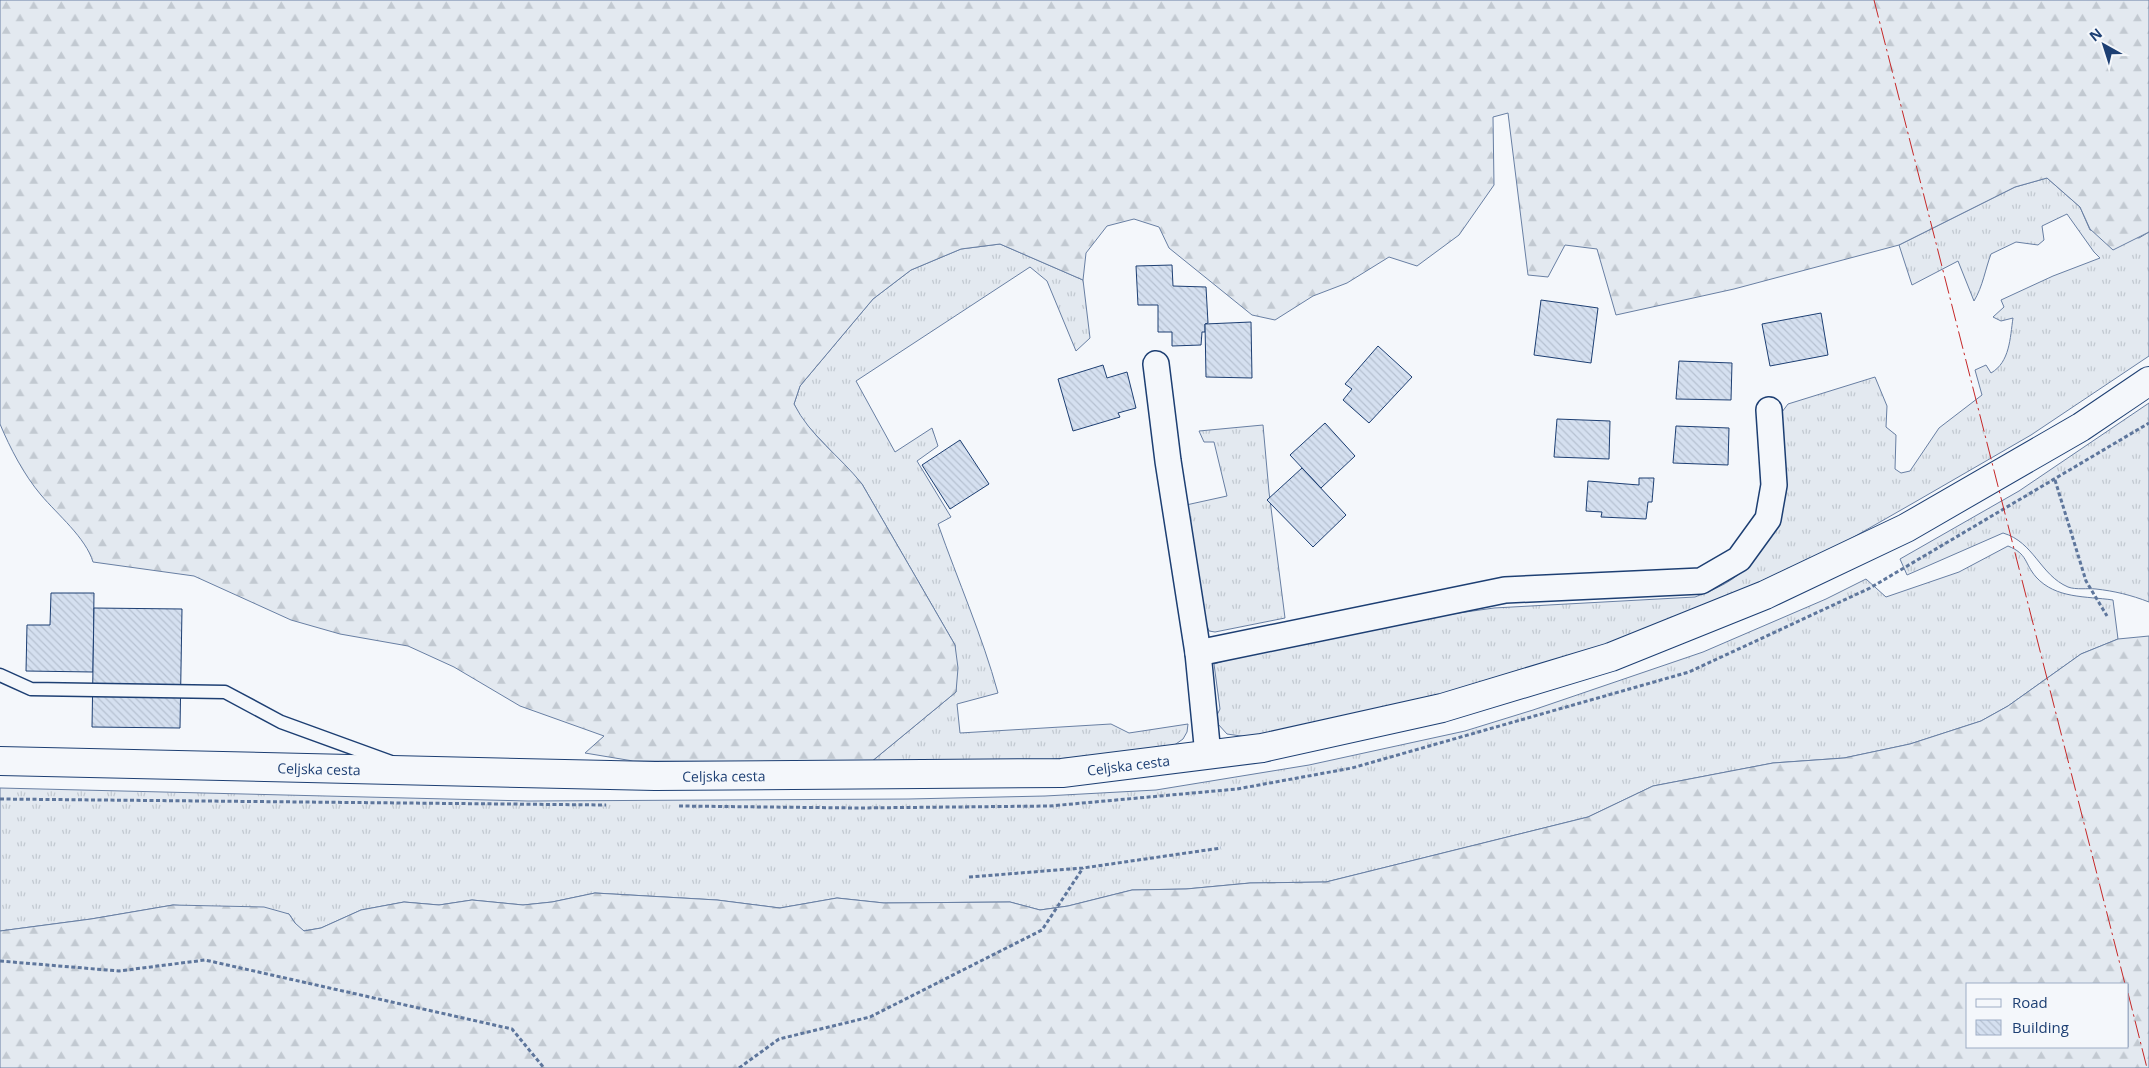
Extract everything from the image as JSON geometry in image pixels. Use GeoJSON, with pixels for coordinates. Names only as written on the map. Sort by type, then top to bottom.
{"type":"FeatureCollection","features":[{"type":"Feature","properties":{"kind":"main road","name":"Celjska cesta"},"geometry":{"type":"LineString","coordinates":[[0,761],[655,776],[1062,773],[1262,748],[1442,708],[1610,657],[1765,595],[1906,528],[2081,427],[2149,381]]}},
{"type":"Feature","properties":{"kind":"street"},"geometry":{"type":"LineString","coordinates":[[1156,364],[1168,461],[1198,653],[1208,755]]}},
{"type":"Feature","properties":{"kind":"street"},"geometry":{"type":"LineString","coordinates":[[1198,653],[1505,590],[1701,582],[1739,559],[1768,519],[1774,485],[1769,410]]}},
{"type":"Feature","properties":{"kind":"lane"},"geometry":{"type":"LineString","coordinates":[[0,675],[31,689],[225,692],[281,722],[419,772]]}},
{"type":"Feature","properties":{"kind":"path"},"geometry":{"type":"LineString","coordinates":[[677,806],[856,808],[1050,806],[1237,790],[1352,768],[1689,672],[1870,588],[2149,423]]}},
{"type":"Feature","properties":{"kind":"path"},"geometry":{"type":"LineString","coordinates":[[2060,497],[2086,581],[2106,616]]}},
{"type":"Feature","properties":{"kind":"path"},"geometry":{"type":"LineString","coordinates":[[0,799],[607,805]]}},
{"type":"Feature","properties":{"kind":"path"},"geometry":{"type":"LineString","coordinates":[[969,876],[1083,868],[1220,848]]}},
{"type":"Feature","properties":{"kind":"path"},"geometry":{"type":"LineString","coordinates":[[739,1068],[779,1039],[870,1017],[1042,930],[1083,868]]}},
{"type":"Feature","properties":{"kind":"path"},"geometry":{"type":"LineString","coordinates":[[0,961],[120,971],[205,960],[512,1029],[544,1068]]}},
{"type":"Feature","properties":{"kind":"green space"},"geometry":{"type":"Polygon","coordinates":[[[0,0],[2149,0],[2149,232],[2113,250],[2090,229],[2080,207],[2047,178],[2015,187],[1899,245],[1734,289],[1616,315],[1597,249],[1565,245],[1548,277],[1528,275],[1508,113],[1493,117],[1494,185],[1459,235],[1417,266],[1389,257],[1347,283],[1313,296],[1275,320],[1252,315],[1169,248],[1159,227],[1134,219],[1107,226],[1086,253],[1083,280],[1000,244],[961,249],[911,270],[873,299],[800,386],[794,404],[808,426],[862,484],[955,645],[958,668],[956,692],[871,762],[633,761],[585,753],[604,736],[520,706],[454,667],[408,646],[340,634],[291,620],[194,576],[93,562],[78,535],[41,495],[29,479],[13,452],[0,424],[0,0]]]}},
{"type":"Feature","properties":{"kind":"green space"},"geometry":{"type":"Polygon","coordinates":[[[2047,178],[2080,207],[2090,230],[2139,238],[2149,232],[2149,356],[2031,435],[1845,542],[1749,587],[1643,632],[1455,694],[1255,738],[1227,734],[1218,724],[1216,717],[1220,709],[1214,664],[1227,660],[1423,618],[1494,608],[1695,597],[1726,583],[1745,569],[1751,562],[1779,416],[1788,404],[1875,377],[1887,406],[1886,427],[1896,435],[1895,469],[1901,473],[1910,471],[1939,428],[1982,395],[1975,370],[1986,365],[1991,373],[2002,363],[2006,356],[2013,318],[2001,321],[1993,317],[2004,307],[2001,300],[2053,276],[2100,258],[2067,214],[2042,226],[2044,240],[2038,245],[2016,242],[1991,254],[1982,284],[1974,301],[1958,261],[1912,285],[1899,245],[2015,187],[2047,178]]]}},
{"type":"Feature","properties":{"kind":"green space"},"geometry":{"type":"Polygon","coordinates":[[[1000,244],[1083,280],[1090,338],[1076,351],[1047,281],[1030,267],[856,381],[895,452],[932,428],[938,446],[917,461],[951,517],[938,524],[992,671],[998,693],[957,704],[960,733],[1111,724],[1129,733],[1188,724],[1187,732],[1183,739],[1173,746],[1140,752],[1044,760],[871,762],[956,692],[955,645],[862,484],[801,419],[794,404],[800,386],[873,299],[911,270],[961,249],[1000,244]]]}},
{"type":"Feature","properties":{"kind":"green space"},"geometry":{"type":"Polygon","coordinates":[[[2149,403],[2149,602],[2109,591],[2068,587],[2050,575],[2030,551],[2014,537],[2003,533],[1907,575],[1900,559],[2019,491],[2149,403]]]}},
{"type":"Feature","properties":{"kind":"green space"},"geometry":{"type":"Polygon","coordinates":[[[1263,425],[1269,492],[1285,618],[1215,632],[1209,631],[1177,507],[1227,496],[1214,442],[1204,442],[1199,431],[1263,425]]]}},
{"type":"Feature","properties":{"kind":"green space"},"geometry":{"type":"Polygon","coordinates":[[[2008,546],[2019,552],[2036,577],[2053,589],[2072,595],[2113,600],[2118,639],[2081,654],[2008,706],[1981,721],[1910,744],[1844,758],[1773,763],[1653,786],[1588,817],[1326,882],[1250,883],[1186,889],[1132,890],[1068,906],[1040,910],[1010,902],[884,903],[837,898],[780,908],[717,900],[595,893],[552,902],[523,905],[472,900],[439,905],[404,902],[361,910],[321,928],[303,931],[289,914],[173,905],[91,919],[0,931],[0,788],[528,801],[908,799],[1045,796],[1156,790],[1309,765],[1465,731],[1703,652],[1826,599],[1866,579],[1886,597],[1959,572],[2008,546]]]}},
{"type":"Feature","properties":{"kind":"green space"},"geometry":{"type":"Polygon","coordinates":[[[2149,636],[2149,1068],[0,1068],[0,931],[91,919],[173,905],[264,907],[289,914],[304,931],[321,928],[361,910],[404,902],[439,905],[472,900],[523,905],[552,902],[595,893],[717,900],[780,908],[837,898],[884,903],[1010,902],[1040,910],[1068,906],[1132,890],[1186,889],[1250,883],[1326,882],[1588,817],[1653,786],[1773,763],[1844,758],[1910,744],[1981,721],[2008,706],[2081,654],[2118,639],[2149,636]]]}},
{"type":"Feature","properties":{"kind":"building"},"geometry":{"type":"Polygon","coordinates":[[[1172,265],[1173,286],[1206,287],[1208,323],[1205,324],[1205,332],[1202,332],[1201,345],[1172,346],[1172,332],[1158,332],[1158,305],[1138,305],[1136,266],[1172,265]]]}},
{"type":"Feature","properties":{"kind":"building"},"geometry":{"type":"Polygon","coordinates":[[[1541,300],[1598,308],[1591,363],[1534,355],[1541,300]]]}},
{"type":"Feature","properties":{"kind":"building"},"geometry":{"type":"Polygon","coordinates":[[[1821,313],[1828,355],[1770,366],[1762,324],[1821,313]]]}},
{"type":"Feature","properties":{"kind":"building"},"geometry":{"type":"Polygon","coordinates":[[[1251,322],[1252,378],[1206,377],[1205,324],[1251,322]]]}},
{"type":"Feature","properties":{"kind":"building"},"geometry":{"type":"Polygon","coordinates":[[[1378,346],[1412,377],[1369,423],[1343,400],[1352,389],[1345,384],[1378,346]]]}},
{"type":"Feature","properties":{"kind":"building"},"geometry":{"type":"Polygon","coordinates":[[[1679,361],[1732,363],[1731,400],[1676,399],[1679,361]]]}},
{"type":"Feature","properties":{"kind":"building"},"geometry":{"type":"Polygon","coordinates":[[[1103,365],[1107,378],[1127,372],[1136,408],[1118,413],[1120,417],[1073,431],[1058,379],[1103,365]]]}},
{"type":"Feature","properties":{"kind":"building"},"geometry":{"type":"Polygon","coordinates":[[[1557,419],[1610,421],[1609,459],[1554,457],[1557,419]]]}},
{"type":"Feature","properties":{"kind":"building"},"geometry":{"type":"Polygon","coordinates":[[[1325,423],[1355,456],[1321,488],[1290,455],[1325,423]]]}},
{"type":"Feature","properties":{"kind":"building"},"geometry":{"type":"Polygon","coordinates":[[[1676,426],[1729,428],[1728,465],[1673,463],[1676,426]]]}},
{"type":"Feature","properties":{"kind":"building"},"geometry":{"type":"Polygon","coordinates":[[[960,440],[989,484],[950,509],[922,465],[960,440]]]}},
{"type":"Feature","properties":{"kind":"building"},"geometry":{"type":"Polygon","coordinates":[[[1302,468],[1346,515],[1313,547],[1267,500],[1302,468]]]}},
{"type":"Feature","properties":{"kind":"building"},"geometry":{"type":"Polygon","coordinates":[[[1639,478],[1654,478],[1652,502],[1648,502],[1646,519],[1601,517],[1602,512],[1586,511],[1588,481],[1639,485],[1639,478]]]}},
{"type":"Feature","properties":{"kind":"building"},"geometry":{"type":"Polygon","coordinates":[[[51,593],[94,593],[93,672],[26,671],[27,625],[50,625],[51,593]]]}},
{"type":"Feature","properties":{"kind":"building"},"geometry":{"type":"Polygon","coordinates":[[[94,608],[182,609],[180,728],[92,727],[94,608]]]}},
{"type":"Feature","properties":{"kind":"power"},"geometry":{"type":"LineString","coordinates":[[1874,0],[2125,983]]}},
{"type":"Feature","properties":{"kind":"power"},"geometry":{"type":"LineString","coordinates":[[2129,997],[2147,1068]]}}]}
